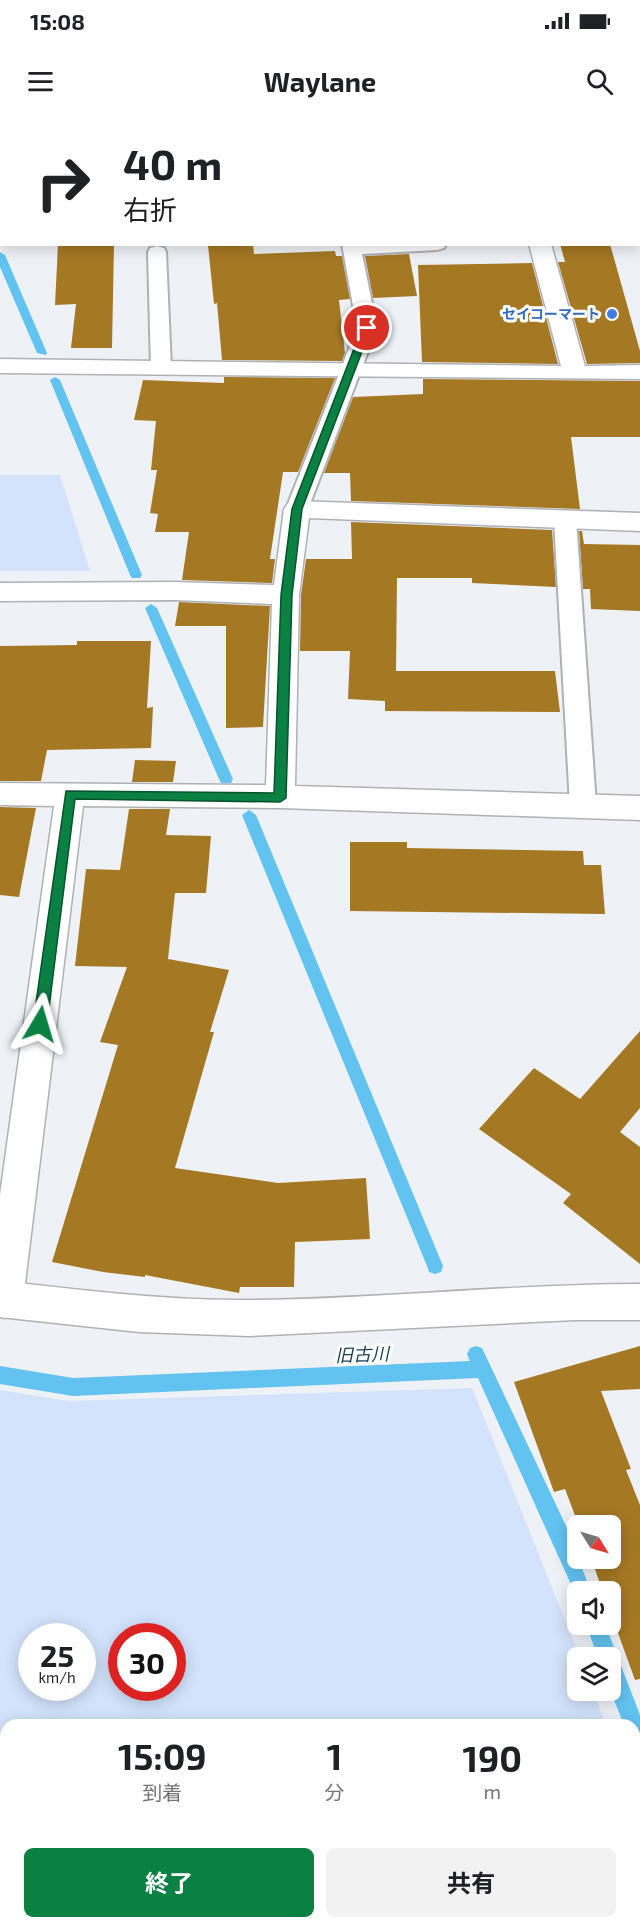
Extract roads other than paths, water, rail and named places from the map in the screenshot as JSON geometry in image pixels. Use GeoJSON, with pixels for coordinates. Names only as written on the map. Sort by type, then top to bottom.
{"type":"FeatureCollection","features":[{"type":"Feature","properties":{"kind":"street"},"geometry":{"type":"LineString","coordinates":[[541,246],[575,373]]}},
{"type":"Feature","properties":{"kind":"street"},"geometry":{"type":"LineString","coordinates":[[0,366],[640,372]]}},
{"type":"Feature","properties":{"kind":"street"},"geometry":{"type":"LineString","coordinates":[[280,798],[286,595],[297,509],[640,522]]}},
{"type":"Feature","properties":{"kind":"street"},"geometry":{"type":"LineString","coordinates":[[0,592],[174,591],[286,595]]}},
{"type":"Feature","properties":{"kind":"street"},"geometry":{"type":"LineString","coordinates":[[0,794],[280,798],[640,808]]}},
{"type":"Feature","properties":{"kind":"street"},"geometry":{"type":"LineString","coordinates":[[70,794],[2,1300],[139,1314],[249,1318],[564,1303],[640,1302]]}},
{"type":"Feature","properties":{"kind":"lane"},"geometry":{"type":"LineString","coordinates":[[297,509],[367,328],[351,247],[380,246]]}},
{"type":"Feature","properties":{"kind":"lane"},"geometry":{"type":"LineString","coordinates":[[157,252],[160,368]]}},
{"type":"Feature","properties":{"kind":"lane"},"geometry":{"type":"LineString","coordinates":[[565,519],[583,805]]}},
{"type":"Feature","properties":{"kind":"waterway"},"geometry":{"type":"LineString","coordinates":[[0,255],[42,353]]}},
{"type":"Feature","properties":{"kind":"waterway"},"geometry":{"type":"LineString","coordinates":[[55,380],[136,575]]}},
{"type":"Feature","properties":{"kind":"waterway"},"geometry":{"type":"LineString","coordinates":[[151,608],[226,779]]}},
{"type":"Feature","properties":{"kind":"waterway"},"geometry":{"type":"LineString","coordinates":[[249,815],[435,1266]]}},
{"type":"Feature","properties":{"kind":"waterway"},"geometry":{"type":"LineString","coordinates":[[476,1354],[483,1369]]}},
{"type":"Feature","properties":{"kind":"waterway","name":"旧古川"},"geometry":{"type":"LineString","coordinates":[[0,1375],[73,1387],[483,1369]]}},
{"type":"Feature","properties":{"kind":"waterway","name":"旧古川"},"geometry":{"type":"LineString","coordinates":[[483,1369],[560,1535],[578,1581]]}},
{"type":"Feature","properties":{"kind":"waterway","name":"旧古川"},"geometry":{"type":"LineString","coordinates":[[599,1635],[604,1647]]}},
{"type":"Feature","properties":{"kind":"waterway","name":"旧古川"},"geometry":{"type":"LineString","coordinates":[[621,1692],[632,1719]]}},
{"type":"Feature","properties":{"kind":"place","name":"セイコーマート"},"geometry":{"type":"Point","coordinates":[612,314]}}]}
